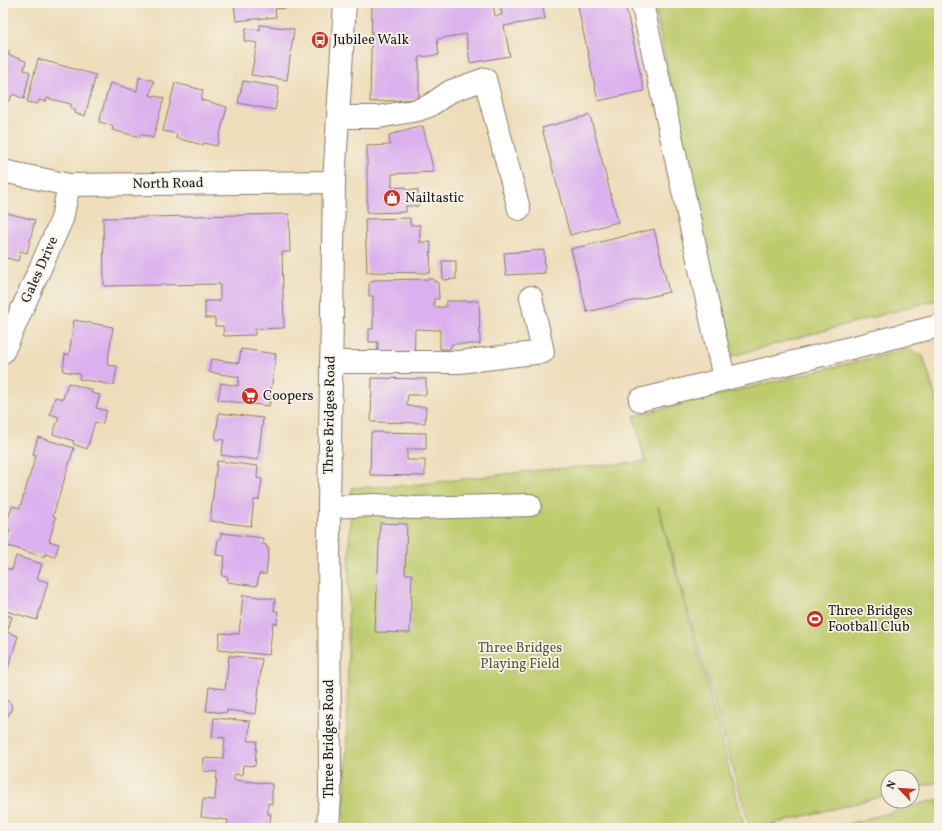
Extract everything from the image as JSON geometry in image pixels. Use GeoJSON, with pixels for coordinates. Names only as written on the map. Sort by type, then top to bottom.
{"type":"FeatureCollection","features":[{"type":"Feature","properties":{"kind":"street","name":"Three Bridges Road"},"geometry":{"type":"LineString","coordinates":[[328,828],[330,793],[329,507],[334,182],[340,117],[346,3]]}},
{"type":"Feature","properties":{"kind":"street"},"geometry":{"type":"LineString","coordinates":[[642,3],[724,378]]}},
{"type":"Feature","properties":{"kind":"street"},"geometry":{"type":"LineString","coordinates":[[340,117],[378,117],[418,110],[429,106],[451,91],[485,80],[519,209]]}},
{"type":"Feature","properties":{"kind":"street","name":"North Road"},"geometry":{"type":"LineString","coordinates":[[3,171],[69,185],[334,182]]}},
{"type":"Feature","properties":{"kind":"street","name":"Gales Drive"},"geometry":{"type":"LineString","coordinates":[[3,352],[62,219],[69,185]]}},
{"type":"Feature","properties":{"kind":"street"},"geometry":{"type":"LineString","coordinates":[[331,362],[459,362],[542,352],[532,297]]}},
{"type":"Feature","properties":{"kind":"street"},"geometry":{"type":"LineString","coordinates":[[640,400],[939,326]]}},
{"type":"Feature","properties":{"kind":"street"},"geometry":{"type":"LineString","coordinates":[[329,507],[376,505],[414,508],[530,505]]}},
{"type":"Feature","properties":{"kind":"green space"},"geometry":{"type":"Polygon","coordinates":[[[654,3],[939,3],[939,299],[725,358],[654,3]]]}},
{"type":"Feature","properties":{"kind":"green space","name":"Three Bridges Playing Field"},"geometry":{"type":"Polygon","coordinates":[[[907,349],[923,356],[939,408],[939,782],[920,787],[920,769],[880,769],[880,797],[757,828],[750,828],[658,506],[745,828],[343,828],[347,743],[349,573],[352,488],[413,485],[540,470],[645,462],[634,416],[907,349]]]}},
{"type":"Feature","properties":{"kind":"green space"},"geometry":{"type":"Polygon","coordinates":[[[939,799],[939,828],[833,828],[902,809],[920,809],[920,804],[939,799]]]}},
{"type":"Feature","properties":{"kind":"building"},"geometry":{"type":"Polygon","coordinates":[[[234,3],[299,3],[299,7],[275,9],[276,17],[236,21],[234,3]]]}},
{"type":"Feature","properties":{"kind":"building"},"geometry":{"type":"Polygon","coordinates":[[[372,3],[493,3],[495,16],[502,15],[500,3],[542,3],[545,19],[504,26],[510,56],[470,63],[466,34],[437,39],[439,55],[419,57],[419,99],[370,102],[372,3]]]}},
{"type":"Feature","properties":{"kind":"building"},"geometry":{"type":"Polygon","coordinates":[[[583,3],[625,3],[644,91],[598,101],[578,7],[583,5],[583,3]]]}},
{"type":"Feature","properties":{"kind":"building"},"geometry":{"type":"Polygon","coordinates":[[[260,25],[294,29],[287,80],[251,75],[257,43],[244,41],[246,28],[260,30],[260,25]]]}},
{"type":"Feature","properties":{"kind":"building"},"geometry":{"type":"Polygon","coordinates":[[[3,48],[10,51],[8,55],[26,61],[24,70],[30,72],[24,99],[13,94],[9,101],[3,98],[3,48]]]}},
{"type":"Feature","properties":{"kind":"building"},"geometry":{"type":"Polygon","coordinates":[[[38,59],[96,75],[85,116],[75,113],[75,109],[71,109],[71,104],[47,98],[46,102],[39,100],[38,104],[27,102],[38,59]]]}},
{"type":"Feature","properties":{"kind":"building"},"geometry":{"type":"Polygon","coordinates":[[[139,77],[154,81],[150,95],[164,98],[153,138],[140,134],[140,137],[112,130],[113,126],[99,122],[110,83],[137,91],[139,77]]]}},
{"type":"Feature","properties":{"kind":"building"},"geometry":{"type":"Polygon","coordinates":[[[243,81],[279,87],[275,110],[238,103],[243,81]]]}},
{"type":"Feature","properties":{"kind":"building"},"geometry":{"type":"Polygon","coordinates":[[[175,83],[203,90],[201,100],[227,107],[217,146],[204,143],[203,145],[176,138],[177,134],[163,131],[175,83]]]}},
{"type":"Feature","properties":{"kind":"building"},"geometry":{"type":"Polygon","coordinates":[[[590,115],[618,222],[570,235],[542,128],[590,115]]]}},
{"type":"Feature","properties":{"kind":"building"},"geometry":{"type":"Polygon","coordinates":[[[423,126],[434,172],[392,174],[392,188],[406,187],[407,190],[418,190],[418,206],[406,206],[406,212],[367,213],[367,146],[390,145],[389,135],[423,126]]]}},
{"type":"Feature","properties":{"kind":"building"},"geometry":{"type":"Polygon","coordinates":[[[3,212],[35,220],[27,253],[20,251],[18,261],[3,257],[3,212]]]}},
{"type":"Feature","properties":{"kind":"building"},"geometry":{"type":"Polygon","coordinates":[[[289,214],[290,252],[282,252],[284,328],[255,329],[255,335],[224,336],[223,326],[215,326],[215,318],[205,318],[205,301],[220,301],[220,284],[104,286],[103,218],[289,214]]]}},
{"type":"Feature","properties":{"kind":"building"},"geometry":{"type":"Polygon","coordinates":[[[410,218],[410,225],[420,225],[420,242],[431,242],[430,273],[367,272],[365,219],[410,218]]]}},
{"type":"Feature","properties":{"kind":"building"},"geometry":{"type":"Polygon","coordinates":[[[654,229],[669,292],[587,312],[571,249],[654,229]]]}},
{"type":"Feature","properties":{"kind":"building"},"geometry":{"type":"Polygon","coordinates":[[[544,250],[545,273],[506,275],[504,253],[544,250]]]}},
{"type":"Feature","properties":{"kind":"building"},"geometry":{"type":"Polygon","coordinates":[[[442,261],[456,261],[456,279],[443,280],[442,261]]]}},
{"type":"Feature","properties":{"kind":"building"},"geometry":{"type":"Polygon","coordinates":[[[434,279],[434,282],[438,282],[439,299],[434,299],[434,307],[446,307],[446,301],[479,301],[480,344],[452,344],[450,349],[440,349],[440,330],[415,329],[414,369],[377,369],[378,342],[369,342],[369,329],[373,329],[373,296],[369,296],[369,284],[373,280],[434,279]]]}},
{"type":"Feature","properties":{"kind":"building"},"geometry":{"type":"Polygon","coordinates":[[[74,320],[113,327],[107,365],[117,366],[114,385],[79,379],[80,374],[63,371],[65,354],[69,355],[74,320]]]}},
{"type":"Feature","properties":{"kind":"building"},"geometry":{"type":"Polygon","coordinates":[[[241,349],[276,354],[269,406],[218,400],[221,383],[238,386],[239,377],[209,372],[211,359],[239,363],[241,349]]]}},
{"type":"Feature","properties":{"kind":"building"},"geometry":{"type":"Polygon","coordinates":[[[372,378],[426,379],[426,395],[408,395],[407,401],[407,406],[426,407],[425,423],[371,422],[372,378]]]}},
{"type":"Feature","properties":{"kind":"building"},"geometry":{"type":"Polygon","coordinates":[[[68,383],[92,390],[91,393],[100,395],[96,408],[107,411],[102,424],[95,422],[87,449],[73,444],[74,441],[53,434],[59,417],[50,414],[55,397],[63,399],[68,383]]]}},
{"type":"Feature","properties":{"kind":"building"},"geometry":{"type":"Polygon","coordinates":[[[219,413],[263,418],[258,460],[221,455],[224,440],[215,439],[219,413]]]}},
{"type":"Feature","properties":{"kind":"building"},"geometry":{"type":"Polygon","coordinates":[[[371,432],[426,433],[426,449],[407,449],[407,460],[425,460],[425,476],[370,475],[371,432]]]}},
{"type":"Feature","properties":{"kind":"building"},"geometry":{"type":"Polygon","coordinates":[[[38,437],[74,448],[53,516],[56,517],[49,541],[59,544],[55,557],[45,554],[44,557],[5,545],[10,530],[5,529],[12,506],[20,508],[36,455],[33,454],[38,437]]]}},
{"type":"Feature","properties":{"kind":"building"},"geometry":{"type":"Polygon","coordinates":[[[217,461],[258,466],[257,478],[262,479],[259,500],[254,500],[251,526],[210,521],[217,461]]]}},
{"type":"Feature","properties":{"kind":"building"},"geometry":{"type":"Polygon","coordinates":[[[380,523],[407,524],[405,574],[412,574],[410,633],[375,632],[380,523]]]}},
{"type":"Feature","properties":{"kind":"building"},"geometry":{"type":"Polygon","coordinates":[[[221,533],[263,538],[262,544],[267,545],[266,548],[269,548],[266,574],[259,574],[257,586],[227,582],[228,577],[222,576],[225,556],[216,555],[218,539],[221,539],[221,533]]]}},
{"type":"Feature","properties":{"kind":"building"},"geometry":{"type":"Polygon","coordinates":[[[16,556],[42,564],[37,579],[48,582],[37,620],[3,610],[6,595],[3,594],[3,576],[5,568],[12,570],[16,556]]]}},
{"type":"Feature","properties":{"kind":"building"},"geometry":{"type":"Polygon","coordinates":[[[243,595],[275,599],[274,611],[278,611],[277,624],[273,623],[269,655],[218,650],[220,633],[239,634],[243,595]]]}},
{"type":"Feature","properties":{"kind":"building"},"geometry":{"type":"Polygon","coordinates":[[[3,614],[12,617],[7,632],[18,636],[6,675],[3,674],[3,614]]]}},
{"type":"Feature","properties":{"kind":"building"},"geometry":{"type":"Polygon","coordinates":[[[229,656],[262,659],[256,714],[227,710],[227,713],[206,711],[209,687],[225,689],[229,656]]]}},
{"type":"Feature","properties":{"kind":"building"},"geometry":{"type":"Polygon","coordinates":[[[3,678],[8,679],[3,692],[3,678]]]}},
{"type":"Feature","properties":{"kind":"building"},"geometry":{"type":"Polygon","coordinates":[[[3,699],[10,702],[12,708],[8,716],[5,718],[3,717],[3,699]]]}},
{"type":"Feature","properties":{"kind":"building"},"geometry":{"type":"Polygon","coordinates":[[[214,718],[250,721],[248,741],[257,741],[255,766],[243,765],[242,775],[234,774],[234,780],[272,784],[272,804],[268,803],[268,814],[271,814],[269,828],[227,828],[228,820],[201,817],[203,799],[215,800],[217,772],[203,771],[204,758],[223,759],[225,738],[212,737],[214,718]]]}},
{"type":"Feature","properties":{"kind":"place","name":"Jubilee Walk"},"geometry":{"type":"Point","coordinates":[320,40]}},
{"type":"Feature","properties":{"kind":"place","name":"Nailtastic"},"geometry":{"type":"Point","coordinates":[392,198]}},
{"type":"Feature","properties":{"kind":"place","name":"Coopers"},"geometry":{"type":"Point","coordinates":[250,396]}},
{"type":"Feature","properties":{"kind":"place","name":"Three Bridges Football Club"},"geometry":{"type":"Point","coordinates":[815,619]}}]}
